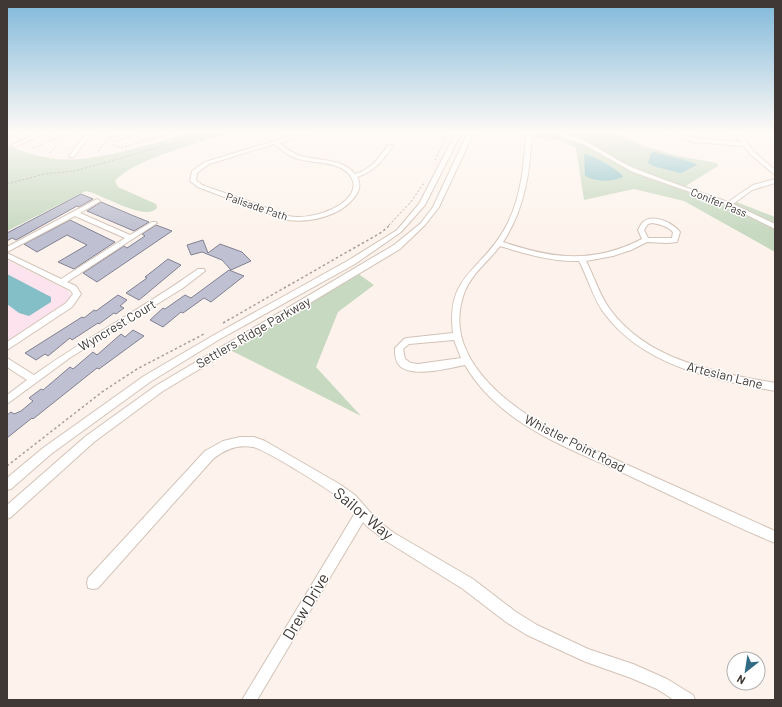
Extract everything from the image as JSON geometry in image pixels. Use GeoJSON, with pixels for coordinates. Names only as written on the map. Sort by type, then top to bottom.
{"type":"FeatureCollection","features":[{"type":"Feature","properties":{"kind":"street","name":"Palisade Path"},"geometry":{"type":"LineString","coordinates":[[205,165],[194,172],[193,181],[200,186],[278,216],[300,219],[332,212],[346,203],[351,199],[356,188],[354,176]]}},
{"type":"Feature","properties":{"kind":"street"},"geometry":{"type":"LineString","coordinates":[[339,165],[354,176],[364,173],[376,165]]}},
{"type":"Feature","properties":{"kind":"street","name":"Settlers Ridge Parkway"},"geometry":{"type":"LineString","coordinates":[[7,485],[47,451],[147,379],[217,337],[358,258],[399,230],[422,206],[443,165]]}},
{"type":"Feature","properties":{"kind":"street","name":"Settlers Ridge Parkway"},"geometry":{"type":"LineString","coordinates":[[7,513],[90,439],[160,388],[398,247],[423,224],[436,208],[456,165]]}},
{"type":"Feature","properties":{"kind":"street","name":"Whistler Point Road"},"geometry":{"type":"LineString","coordinates":[[526,165],[518,208],[510,227],[499,243],[469,276],[460,292],[455,311],[457,336],[468,361],[488,389],[531,424],[775,537]]}},
{"type":"Feature","properties":{"kind":"street","name":"Conifer Pass"},"geometry":{"type":"LineString","coordinates":[[624,165],[635,171],[729,204],[775,227]]}},
{"type":"Feature","properties":{"kind":"street"},"geometry":{"type":"LineString","coordinates":[[766,165],[775,173]]}},
{"type":"Feature","properties":{"kind":"street"},"geometry":{"type":"LineString","coordinates":[[729,204],[748,189],[764,182],[775,181]]}},
{"type":"Feature","properties":{"kind":"street"},"geometry":{"type":"LineString","coordinates":[[7,250],[97,201]]}},
{"type":"Feature","properties":{"kind":"street"},"geometry":{"type":"LineString","coordinates":[[74,213],[130,238]]}},
{"type":"Feature","properties":{"kind":"street"},"geometry":{"type":"LineString","coordinates":[[499,243],[535,255],[582,260],[626,251],[646,240],[676,240],[677,232],[667,224],[651,221],[646,223],[641,230],[646,240]]}},
{"type":"Feature","properties":{"kind":"street"},"geometry":{"type":"LineString","coordinates":[[61,282],[154,223]]}},
{"type":"Feature","properties":{"kind":"street"},"geometry":{"type":"LineString","coordinates":[[7,255],[61,282],[76,291],[77,295],[74,301],[7,347]]}},
{"type":"Feature","properties":{"kind":"street","name":"Artesian Lane"},"geometry":{"type":"LineString","coordinates":[[582,260],[608,313],[622,328],[645,346],[661,355],[696,370],[775,387]]}},
{"type":"Feature","properties":{"kind":"street","name":"Wyncrest Court"},"geometry":{"type":"LineString","coordinates":[[7,400],[68,355],[182,285],[201,271]]}},
{"type":"Feature","properties":{"kind":"street"},"geometry":{"type":"LineString","coordinates":[[457,336],[407,341],[399,348],[401,361],[404,365],[416,367],[468,361]]}},
{"type":"Feature","properties":{"kind":"street"},"geometry":{"type":"LineString","coordinates":[[7,362],[34,380]]}},
{"type":"Feature","properties":{"kind":"street","name":"Sailor Way"},"geometry":{"type":"LineString","coordinates":[[93,583],[209,455],[226,444],[238,441],[251,441],[260,444],[337,489],[351,499],[372,524],[390,537],[468,584],[511,617],[532,630],[586,655],[633,671],[655,681],[688,700]]}},
{"type":"Feature","properties":{"kind":"street","name":"Drew Drive"},"geometry":{"type":"LineString","coordinates":[[249,700],[362,513]]}},
{"type":"Feature","properties":{"kind":"path"},"geometry":{"type":"LineString","coordinates":[[7,184],[44,174],[76,171],[97,165]]}},
{"type":"Feature","properties":{"kind":"path"},"geometry":{"type":"LineString","coordinates":[[223,324],[382,232],[414,201],[427,178]]}},
{"type":"Feature","properties":{"kind":"path"},"geometry":{"type":"LineString","coordinates":[[7,466],[78,408],[116,382],[159,357],[209,331]]}},
{"type":"Feature","properties":{"kind":"shaded area"},"geometry":{"type":"Polygon","coordinates":[[[7,260],[67,290],[71,296],[64,304],[7,343],[7,260]]]}},
{"type":"Feature","properties":{"kind":"green space"},"geometry":{"type":"Polygon","coordinates":[[[7,165],[137,165],[115,181],[118,187],[156,204],[157,208],[151,211],[143,212],[133,210],[86,191],[7,231],[7,165]]]}},
{"type":"Feature","properties":{"kind":"green space"},"geometry":{"type":"Polygon","coordinates":[[[579,165],[718,165],[684,187],[729,204],[734,201],[775,217],[775,252],[684,201],[634,189],[584,200],[579,165]]]}},
{"type":"Feature","properties":{"kind":"green space"},"geometry":{"type":"Polygon","coordinates":[[[356,272],[374,285],[338,312],[316,367],[361,416],[226,348],[356,272]]]}},
{"type":"Feature","properties":{"kind":"water"},"geometry":{"type":"Polygon","coordinates":[[[584,165],[608,165],[623,177],[604,181],[585,176],[584,165]]]}},
{"type":"Feature","properties":{"kind":"water"},"geometry":{"type":"Polygon","coordinates":[[[652,165],[697,165],[681,173],[652,165]]]}},
{"type":"Feature","properties":{"kind":"water"},"geometry":{"type":"Polygon","coordinates":[[[7,274],[51,297],[51,302],[29,316],[19,313],[7,304],[7,274]]]}},
{"type":"Feature","properties":{"kind":"building"},"geometry":{"type":"Polygon","coordinates":[[[81,194],[93,199],[79,207],[77,206],[16,240],[12,238],[7,241],[7,233],[81,194]]]}},
{"type":"Feature","properties":{"kind":"building"},"geometry":{"type":"Polygon","coordinates":[[[101,202],[149,222],[134,231],[87,211],[101,202]]]}},
{"type":"Feature","properties":{"kind":"building"},"geometry":{"type":"Polygon","coordinates":[[[70,220],[115,242],[74,269],[58,262],[87,245],[67,235],[37,252],[24,244],[70,220]]]}},
{"type":"Feature","properties":{"kind":"building"},"geometry":{"type":"Polygon","coordinates":[[[156,225],[172,231],[97,282],[83,273],[124,246],[127,248],[145,236],[142,234],[156,225]]]}},
{"type":"Feature","properties":{"kind":"building"},"geometry":{"type":"Polygon","coordinates":[[[203,240],[208,253],[220,244],[242,252],[251,261],[231,270],[222,260],[202,252],[191,255],[187,245],[203,240]]]}},
{"type":"Feature","properties":{"kind":"building"},"geometry":{"type":"Polygon","coordinates":[[[168,259],[181,265],[139,300],[126,293],[147,278],[145,277],[168,259]]]}},
{"type":"Feature","properties":{"kind":"building"},"geometry":{"type":"Polygon","coordinates":[[[229,270],[244,276],[211,302],[204,298],[183,313],[181,312],[163,327],[150,320],[163,308],[165,309],[185,295],[191,298],[229,270]]]}},
{"type":"Feature","properties":{"kind":"building"},"geometry":{"type":"Polygon","coordinates":[[[118,295],[127,300],[120,306],[124,308],[116,314],[114,313],[72,340],[70,338],[48,356],[45,354],[36,360],[25,353],[82,317],[84,318],[94,310],[96,311],[118,295]]]}},
{"type":"Feature","properties":{"kind":"building"},"geometry":{"type":"Polygon","coordinates":[[[133,330],[144,336],[99,369],[97,368],[7,438],[7,415],[11,412],[14,414],[21,411],[33,401],[29,398],[41,389],[43,390],[70,367],[73,369],[93,352],[97,355],[121,334],[125,337],[133,330]]]}}]}
